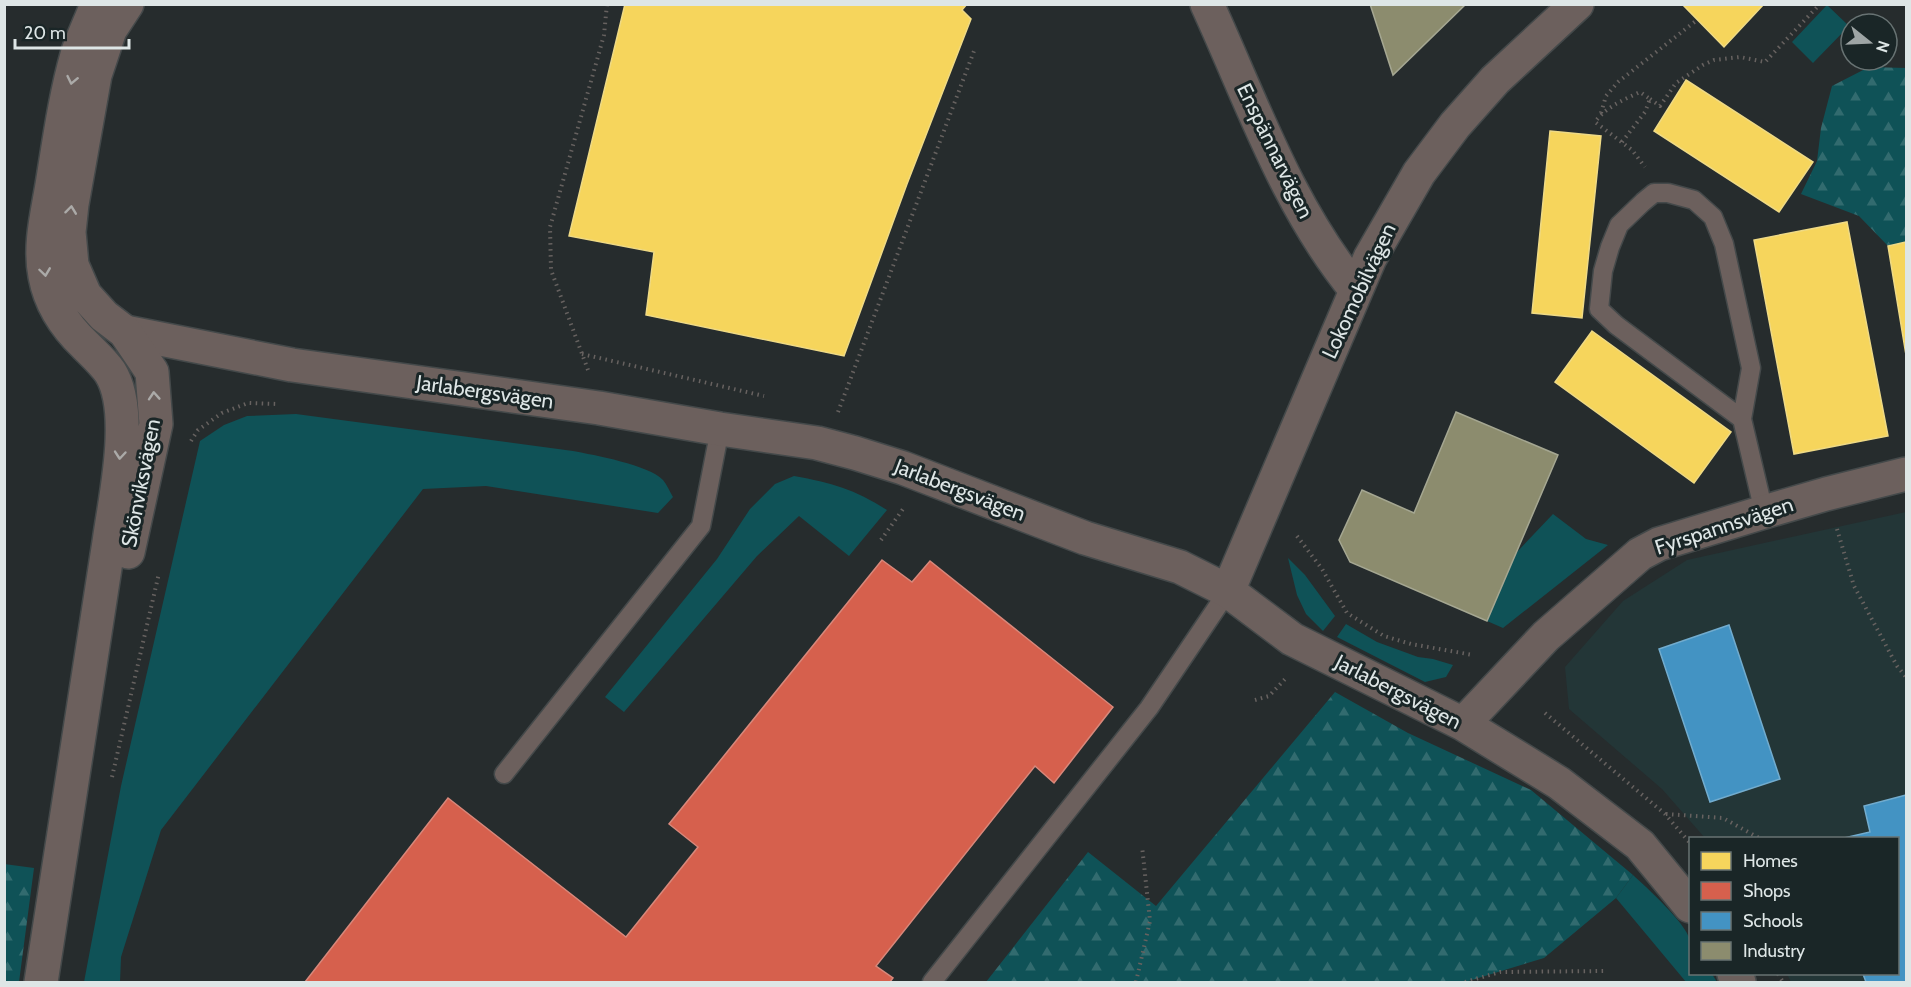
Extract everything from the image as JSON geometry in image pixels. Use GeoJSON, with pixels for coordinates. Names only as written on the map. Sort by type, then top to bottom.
{"type":"FeatureCollection","features":[{"type":"Feature","properties":{"kind":"street","name":"Skönviksvägen"},"geometry":{"type":"LineString","coordinates":[[41,982],[109,542],[123,421],[119,396],[111,374],[71,331],[55,306],[45,275],[43,237],[59,145],[77,55],[97,4]]}},
{"type":"Feature","properties":{"kind":"street","name":"Skönviksvägen"},"geometry":{"type":"LineString","coordinates":[[55,885],[156,424],[152,372],[125,332],[104,316],[85,295],[72,265],[69,232],[95,75],[110,30],[127,4]]}},
{"type":"Feature","properties":{"kind":"street","name":"Enspännarvägen"},"geometry":{"type":"LineString","coordinates":[[1207,4],[1285,181],[1336,265],[1356,290]]}},
{"type":"Feature","properties":{"kind":"street","name":"Lokomobilvägen"},"geometry":{"type":"LineString","coordinates":[[1228,591],[1370,258],[1419,173],[1455,125],[1495,80],[1577,4]]}},
{"type":"Feature","properties":{"kind":"street","name":"Jarlabergsvägen"},"geometry":{"type":"LineString","coordinates":[[125,332],[292,365],[601,408],[817,443],[903,468],[1085,538],[1180,567],[1228,591],[1293,639],[1463,724],[1559,783],[1640,845],[1689,905]]}},
{"type":"Feature","properties":{"kind":"street","name":"Fyrspannsvägen"},"geometry":{"type":"LineString","coordinates":[[1463,724],[1546,636],[1640,554],[1659,544],[1764,512],[1906,474]]}},
{"type":"Feature","properties":{"kind":"lane"},"geometry":{"type":"LineString","coordinates":[[1742,419],[1616,326],[1599,309],[1603,272],[1619,225],[1654,193],[1668,193],[1694,200],[1713,218],[1724,244],[1751,368],[1742,419],[1764,512]]}},
{"type":"Feature","properties":{"kind":"lane"},"geometry":{"type":"LineString","coordinates":[[504,774],[701,526],[720,429]]}},
{"type":"Feature","properties":{"kind":"lane"},"geometry":{"type":"LineString","coordinates":[[932,982],[1149,708],[1228,591]]}},
{"type":"Feature","properties":{"kind":"path"},"geometry":{"type":"LineString","coordinates":[[601,408],[551,270],[550,227],[604,35],[607,4]]}},
{"type":"Feature","properties":{"kind":"path"},"geometry":{"type":"LineString","coordinates":[[1601,113],[1640,92],[1660,106],[1676,83],[1714,60],[1740,57],[1765,62],[1820,4]]}},
{"type":"Feature","properties":{"kind":"path"},"geometry":{"type":"LineString","coordinates":[[1654,193],[1641,160],[1595,122],[1601,113],[1606,96],[1618,82],[1697,20]]}},
{"type":"Feature","properties":{"kind":"path"},"geometry":{"type":"LineString","coordinates":[[826,410],[838,413],[974,51]]}},
{"type":"Feature","properties":{"kind":"path"},"geometry":{"type":"LineString","coordinates":[[1622,142],[1645,112],[1650,99]]}},
{"type":"Feature","properties":{"kind":"path"},"geometry":{"type":"LineString","coordinates":[[582,354],[768,397]]}},
{"type":"Feature","properties":{"kind":"path","name":"Skönviksvägen"},"geometry":{"type":"LineString","coordinates":[[187,450],[198,430],[222,413],[248,403],[279,404]]}},
{"type":"Feature","properties":{"kind":"path"},"geometry":{"type":"LineString","coordinates":[[1826,494],[1854,586],[1897,666],[1906,676]]}},
{"type":"Feature","properties":{"kind":"path"},"geometry":{"type":"LineString","coordinates":[[881,540],[903,509]]}},
{"type":"Feature","properties":{"kind":"path","name":"Jarlabergsvägen"},"geometry":{"type":"LineString","coordinates":[[1297,536],[1322,569],[1347,613],[1384,636],[1411,644],[1473,655]]}},
{"type":"Feature","properties":{"kind":"path","name":"Skönviksvägen"},"geometry":{"type":"LineString","coordinates":[[110,786],[161,565]]}},
{"type":"Feature","properties":{"kind":"path"},"geometry":{"type":"LineString","coordinates":[[1255,700],[1269,696],[1294,670]]}},
{"type":"Feature","properties":{"kind":"path"},"geometry":{"type":"LineString","coordinates":[[1545,713],[1665,814],[1689,842]]}},
{"type":"Feature","properties":{"kind":"path"},"geometry":{"type":"LineString","coordinates":[[1665,814],[1723,818],[1757,837]]}},
{"type":"Feature","properties":{"kind":"path"},"geometry":{"type":"LineString","coordinates":[[1136,982],[1150,921],[1142,846]]}},
{"type":"Feature","properties":{"kind":"path"},"geometry":{"type":"LineString","coordinates":[[1465,982],[1500,972],[1607,971]]}},
{"type":"Feature","properties":{"kind":"shaded area"},"geometry":{"type":"Polygon","coordinates":[[[1906,512],[1906,982],[1791,982],[1788,975],[1899,975],[1899,837],[1704,837],[1662,789],[1569,709],[1565,667],[1623,601],[1687,560],[1906,512]]]}},
{"type":"Feature","properties":{"kind":"green space"},"geometry":{"type":"Polygon","coordinates":[[[1827,5],[1839,16],[1839,36],[1813,63],[1792,42],[1827,5]]]}},
{"type":"Feature","properties":{"kind":"green space"},"geometry":{"type":"Polygon","coordinates":[[[1899,68],[1906,68],[1906,242],[1888,246],[1859,216],[1801,194],[1817,161],[1821,128],[1832,86],[1859,72],[1899,72],[1899,68]]]}},
{"type":"Feature","properties":{"kind":"green space"},"geometry":{"type":"Polygon","coordinates":[[[296,414],[573,451],[607,458],[634,465],[656,475],[663,480],[673,497],[658,513],[486,486],[423,489],[161,830],[121,957],[120,982],[84,982],[121,786],[200,441],[224,425],[247,416],[296,414]]]}},
{"type":"Feature","properties":{"kind":"green space"},"geometry":{"type":"Polygon","coordinates":[[[794,476],[842,488],[887,510],[849,556],[799,516],[757,556],[624,712],[605,697],[717,559],[750,509],[775,484],[794,476]]]}},
{"type":"Feature","properties":{"kind":"green space"},"geometry":{"type":"Polygon","coordinates":[[[1553,514],[1586,539],[1608,545],[1503,628],[1487,621],[1516,553],[1553,514]]]}},
{"type":"Feature","properties":{"kind":"green space"},"geometry":{"type":"Polygon","coordinates":[[[1288,558],[1305,575],[1335,616],[1323,631],[1306,614],[1297,595],[1288,558]]]}},
{"type":"Feature","properties":{"kind":"green space"},"geometry":{"type":"Polygon","coordinates":[[[1346,624],[1377,642],[1418,657],[1453,665],[1446,677],[1425,682],[1337,637],[1346,624]]]}},
{"type":"Feature","properties":{"kind":"green space"},"geometry":{"type":"Polygon","coordinates":[[[1335,692],[1408,733],[1531,790],[1633,875],[1616,898],[1544,958],[1465,982],[986,982],[1088,852],[1156,906],[1335,692]]]}},
{"type":"Feature","properties":{"kind":"green space"},"geometry":{"type":"Polygon","coordinates":[[[4,864],[34,868],[19,982],[5,982],[4,864]]]}},
{"type":"Feature","properties":{"kind":"green space"},"geometry":{"type":"Polygon","coordinates":[[[1633,875],[1665,906],[1687,933],[1689,975],[1713,975],[1717,982],[1686,982],[1616,898],[1633,875]]]}},
{"type":"Feature","properties":{"kind":"building: Homes"},"geometry":{"type":"Polygon","coordinates":[[[625,4],[967,4],[962,10],[971,19],[844,356],[646,315],[654,252],[569,236],[625,4]]]}},
{"type":"Feature","properties":{"kind":"building: Homes"},"geometry":{"type":"Polygon","coordinates":[[[1682,4],[1764,4],[1724,47],[1682,4]]]}},
{"type":"Feature","properties":{"kind":"building: Homes"},"geometry":{"type":"Polygon","coordinates":[[[1686,80],[1813,162],[1779,212],[1654,131],[1686,80]]]}},
{"type":"Feature","properties":{"kind":"building: Homes"},"geometry":{"type":"Polygon","coordinates":[[[1550,131],[1601,136],[1582,318],[1532,313],[1550,131]]]}},
{"type":"Feature","properties":{"kind":"building: Homes"},"geometry":{"type":"Polygon","coordinates":[[[1847,222],[1888,436],[1794,454],[1754,240],[1847,222]]]}},
{"type":"Feature","properties":{"kind":"building: Homes"},"geometry":{"type":"Polygon","coordinates":[[[1906,242],[1906,355],[1888,246],[1906,242]]]}},
{"type":"Feature","properties":{"kind":"building: Homes"},"geometry":{"type":"Polygon","coordinates":[[[1592,331],[1731,432],[1694,483],[1555,382],[1592,331]]]}},
{"type":"Feature","properties":{"kind":"building: Shops"},"geometry":{"type":"Polygon","coordinates":[[[882,560],[912,582],[930,561],[1113,707],[1054,783],[1035,766],[876,966],[893,978],[890,982],[305,982],[448,798],[626,937],[698,847],[669,824],[882,560]]]}},
{"type":"Feature","properties":{"kind":"building: Schools"},"geometry":{"type":"Polygon","coordinates":[[[1729,625],[1780,779],[1710,802],[1659,649],[1729,625]]]}},
{"type":"Feature","properties":{"kind":"building: Schools"},"geometry":{"type":"Polygon","coordinates":[[[1906,795],[1906,982],[1866,982],[1863,975],[1899,975],[1899,837],[1848,837],[1870,832],[1864,806],[1906,795]]]}},
{"type":"Feature","properties":{"kind":"building: Industry"},"geometry":{"type":"Polygon","coordinates":[[[1370,4],[1466,4],[1393,75],[1370,4]]]}},
{"type":"Feature","properties":{"kind":"building: Industry"},"geometry":{"type":"Polygon","coordinates":[[[1456,412],[1558,455],[1487,621],[1350,562],[1339,540],[1362,490],[1414,513],[1456,412]]]}}]}
